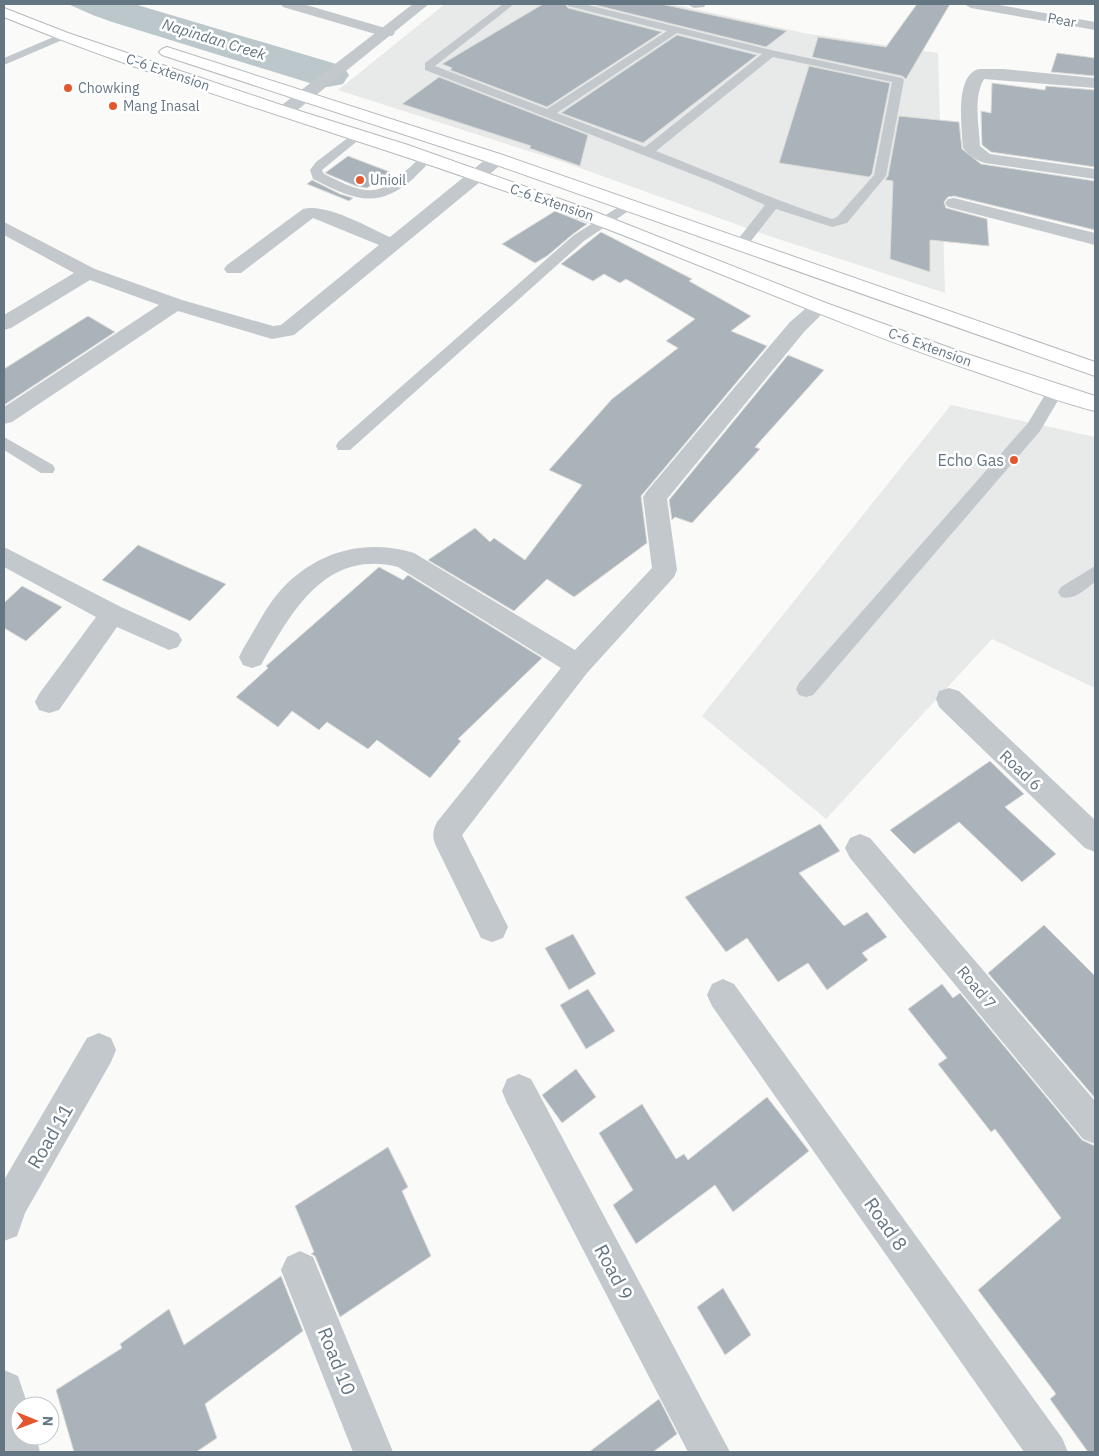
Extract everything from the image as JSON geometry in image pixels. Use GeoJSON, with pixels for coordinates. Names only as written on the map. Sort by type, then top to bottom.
{"type":"FeatureCollection","features":[{"type":"Feature","properties":{"kind":"main road","name":"C-6 Extension"},"geometry":{"type":"LineString","coordinates":[[4,12],[64,36],[284,112],[427,158],[605,221],[819,307],[1055,392],[1095,404]]}},
{"type":"Feature","properties":{"kind":"main road","name":"C-6 Extension"},"geometry":{"type":"LineString","coordinates":[[151,47],[497,159],[742,243],[979,330],[1095,369]]}},
{"type":"Feature","properties":{"kind":"street"},"geometry":{"type":"LineString","coordinates":[[288,4],[387,33]]}},
{"type":"Feature","properties":{"kind":"street"},"geometry":{"type":"LineString","coordinates":[[284,112],[422,4]]}},
{"type":"Feature","properties":{"kind":"street"},"geometry":{"type":"LineString","coordinates":[[694,4],[699,4]]}},
{"type":"Feature","properties":{"kind":"street","name":"Pear"},"geometry":{"type":"LineString","coordinates":[[970,4],[1095,26]]}},
{"type":"Feature","properties":{"kind":"street"},"geometry":{"type":"LineString","coordinates":[[1095,83],[1004,74],[979,74],[971,87],[970,102],[972,148],[976,153],[985,158],[1095,174]]}},
{"type":"Feature","properties":{"kind":"street"},"geometry":{"type":"LineString","coordinates":[[4,228],[88,273],[175,304],[272,333],[280,332],[287,330],[394,245],[497,159]]}},
{"type":"Feature","properties":{"kind":"street"},"geometry":{"type":"LineString","coordinates":[[954,203],[1095,239]]}},
{"type":"Feature","properties":{"kind":"street"},"geometry":{"type":"LineString","coordinates":[[234,269],[309,213],[318,213],[394,245]]}},
{"type":"Feature","properties":{"kind":"street"},"geometry":{"type":"LineString","coordinates":[[4,324],[88,273]]}},
{"type":"Feature","properties":{"kind":"street"},"geometry":{"type":"LineString","coordinates":[[4,417],[175,304]]}},
{"type":"Feature","properties":{"kind":"street"},"geometry":{"type":"LineString","coordinates":[[492,927],[447,839],[446,831],[578,665],[664,570],[654,497],[797,327],[819,307]]}},
{"type":"Feature","properties":{"kind":"street"},"geometry":{"type":"LineString","coordinates":[[252,657],[288,599],[301,586],[332,564],[344,559],[369,554],[384,554],[405,560],[578,665]]}},
{"type":"Feature","properties":{"kind":"street"},"geometry":{"type":"LineString","coordinates":[[4,556],[112,614],[169,640]]}},
{"type":"Feature","properties":{"kind":"street"},"geometry":{"type":"LineString","coordinates":[[49,702],[112,614]]}},
{"type":"Feature","properties":{"kind":"street","name":"Road 6"},"geometry":{"type":"LineString","coordinates":[[949,699],[1095,839]]}},
{"type":"Feature","properties":{"kind":"street","name":"Road 7"},"geometry":{"type":"LineString","coordinates":[[860,848],[1095,1127]]}},
{"type":"Feature","properties":{"kind":"street","name":"Road 8"},"geometry":{"type":"LineString","coordinates":[[722,995],[1048,1452]]}},
{"type":"Feature","properties":{"kind":"street","name":"Road 11"},"geometry":{"type":"LineString","coordinates":[[4,1223],[8,1207],[99,1050]]}},
{"type":"Feature","properties":{"kind":"street","name":"Road 9"},"geometry":{"type":"LineString","coordinates":[[519,1091],[710,1452]]}},
{"type":"Feature","properties":{"kind":"street","name":"Road 10"},"geometry":{"type":"LineString","coordinates":[[300,1270],[373,1452]]}},
{"type":"Feature","properties":{"kind":"street"},"geometry":{"type":"LineString","coordinates":[[4,1390],[20,1452]]}},
{"type":"Feature","properties":{"kind":"lane"},"geometry":{"type":"LineString","coordinates":[[509,4],[429,65],[429,68],[648,151],[773,204],[821,221],[832,223],[842,220],[880,176],[898,80],[892,77],[771,53],[572,4]]}},
{"type":"Feature","properties":{"kind":"lane"},"geometry":{"type":"LineString","coordinates":[[548,114],[675,30]]}},
{"type":"Feature","properties":{"kind":"lane"},"geometry":{"type":"LineString","coordinates":[[4,62],[64,36]]}},
{"type":"Feature","properties":{"kind":"lane"},"geometry":{"type":"LineString","coordinates":[[648,151],[771,53]]}},
{"type":"Feature","properties":{"kind":"lane"},"geometry":{"type":"LineString","coordinates":[[357,135],[320,165],[316,170],[318,176],[360,193],[372,195],[386,193],[427,158]]}},
{"type":"Feature","properties":{"kind":"lane"},"geometry":{"type":"LineString","coordinates":[[742,243],[773,204]]}},
{"type":"Feature","properties":{"kind":"lane"},"geometry":{"type":"LineString","coordinates":[[344,446],[579,238],[628,205]]}},
{"type":"Feature","properties":{"kind":"lane"},"geometry":{"type":"LineString","coordinates":[[806,689],[1034,427],[1055,392]]}},
{"type":"Feature","properties":{"kind":"lane"},"geometry":{"type":"LineString","coordinates":[[4,443],[47,469]]}},
{"type":"Feature","properties":{"kind":"lane"},"geometry":{"type":"LineString","coordinates":[[1067,592],[1095,573]]}},
{"type":"Feature","properties":{"kind":"shaded area"},"geometry":{"type":"Polygon","coordinates":[[[445,4],[671,4],[804,33],[938,53],[945,293],[772,237],[566,163],[338,90],[445,4]]]}},
{"type":"Feature","properties":{"kind":"shaded area"},"geometry":{"type":"Polygon","coordinates":[[[951,405],[1095,437],[1095,688],[992,639],[826,819],[702,716],[951,405]]]}},
{"type":"Feature","properties":{"kind":"water"},"geometry":{"type":"Polygon","coordinates":[[[68,4],[130,4],[213,34],[313,63],[295,78],[95,16],[68,4]]]}},
{"type":"Feature","properties":{"kind":"building"},"geometry":{"type":"Polygon","coordinates":[[[543,4],[565,4],[568,8],[662,32],[547,107],[450,70],[452,68],[442,64],[543,4]]]}},
{"type":"Feature","properties":{"kind":"building"},"geometry":{"type":"Polygon","coordinates":[[[591,4],[661,4],[787,31],[766,47],[591,4]]]}},
{"type":"Feature","properties":{"kind":"building"},"geometry":{"type":"Polygon","coordinates":[[[917,4],[950,4],[906,79],[902,76],[812,57],[818,37],[886,47],[917,4]]]}},
{"type":"Feature","properties":{"kind":"building"},"geometry":{"type":"Polygon","coordinates":[[[677,35],[757,55],[643,143],[561,113],[677,35]]]}},
{"type":"Feature","properties":{"kind":"building"},"geometry":{"type":"Polygon","coordinates":[[[1057,53],[1095,58],[1095,76],[1051,72],[1057,53]]]}},
{"type":"Feature","properties":{"kind":"building"},"geometry":{"type":"Polygon","coordinates":[[[809,66],[890,83],[872,174],[869,177],[779,163],[809,66]]]}},
{"type":"Feature","properties":{"kind":"building"},"geometry":{"type":"Polygon","coordinates":[[[439,77],[588,135],[580,166],[529,148],[531,146],[402,104],[439,77]]]}},
{"type":"Feature","properties":{"kind":"building"},"geometry":{"type":"Polygon","coordinates":[[[992,83],[1045,90],[1046,86],[1095,90],[1095,167],[991,152],[982,145],[981,111],[991,113],[992,83]]]}},
{"type":"Feature","properties":{"kind":"building"},"geometry":{"type":"Polygon","coordinates":[[[899,116],[959,122],[962,149],[981,164],[1095,181],[1095,230],[954,196],[948,197],[944,202],[946,208],[987,219],[989,246],[930,240],[930,272],[890,259],[893,181],[885,180],[888,176],[899,116]]]}},
{"type":"Feature","properties":{"kind":"building"},"geometry":{"type":"Polygon","coordinates":[[[348,156],[390,172],[367,188],[356,186],[325,173],[348,156]]]}},
{"type":"Feature","properties":{"kind":"building"},"geometry":{"type":"Polygon","coordinates":[[[312,180],[340,194],[353,198],[349,201],[307,184],[312,180]]]}},
{"type":"Feature","properties":{"kind":"building"},"geometry":{"type":"Polygon","coordinates":[[[555,211],[587,224],[547,256],[535,263],[502,244],[555,211]]]}},
{"type":"Feature","properties":{"kind":"building"},"geometry":{"type":"Polygon","coordinates":[[[601,232],[692,279],[689,281],[751,316],[731,331],[767,346],[641,496],[647,543],[574,597],[547,579],[514,611],[428,560],[475,528],[490,542],[494,538],[525,560],[582,485],[549,470],[612,399],[678,348],[666,341],[695,319],[626,279],[620,283],[604,274],[593,281],[561,264],[601,232]]]}},
{"type":"Feature","properties":{"kind":"building"},"geometry":{"type":"Polygon","coordinates":[[[88,316],[115,332],[4,405],[4,369],[88,316]]]}},
{"type":"Feature","properties":{"kind":"building"},"geometry":{"type":"Polygon","coordinates":[[[788,355],[824,370],[755,447],[760,449],[692,523],[675,517],[672,520],[669,500],[788,355]]]}},
{"type":"Feature","properties":{"kind":"building"},"geometry":{"type":"Polygon","coordinates":[[[138,545],[226,584],[190,621],[102,580],[138,545]]]}},
{"type":"Feature","properties":{"kind":"building"},"geometry":{"type":"Polygon","coordinates":[[[379,567],[403,580],[408,575],[542,658],[458,739],[461,741],[430,778],[377,740],[368,749],[327,722],[319,730],[292,711],[278,727],[236,697],[268,668],[266,666],[379,567]]]}},
{"type":"Feature","properties":{"kind":"building"},"geometry":{"type":"Polygon","coordinates":[[[22,586],[62,607],[26,641],[4,628],[4,603],[22,586]]]}},
{"type":"Feature","properties":{"kind":"building"},"geometry":{"type":"Polygon","coordinates":[[[990,761],[1024,794],[1005,807],[1056,854],[1022,882],[959,822],[914,854],[890,830],[990,761]]]}},
{"type":"Feature","properties":{"kind":"building"},"geometry":{"type":"Polygon","coordinates":[[[820,824],[840,851],[799,873],[844,926],[867,912],[887,937],[862,953],[868,960],[827,990],[808,963],[778,982],[747,938],[726,952],[685,897],[820,824]]]}},
{"type":"Feature","properties":{"kind":"building"},"geometry":{"type":"Polygon","coordinates":[[[1044,925],[1095,976],[1095,1098],[988,973],[1044,925]]]}},
{"type":"Feature","properties":{"kind":"building"},"geometry":{"type":"Polygon","coordinates":[[[573,934],[596,974],[569,990],[545,948],[573,934]]]}},
{"type":"Feature","properties":{"kind":"building"},"geometry":{"type":"Polygon","coordinates":[[[942,984],[953,998],[960,993],[1082,1140],[1095,1146],[1095,1452],[1088,1452],[1050,1399],[1056,1394],[978,1290],[1061,1218],[995,1129],[991,1132],[938,1064],[947,1058],[908,1009],[942,984]]]}},
{"type":"Feature","properties":{"kind":"building"},"geometry":{"type":"Polygon","coordinates":[[[588,989],[615,1031],[586,1049],[560,1005],[588,989]]]}},
{"type":"Feature","properties":{"kind":"building"},"geometry":{"type":"Polygon","coordinates":[[[576,1069],[596,1097],[562,1123],[542,1095],[576,1069]]]}},
{"type":"Feature","properties":{"kind":"building"},"geometry":{"type":"Polygon","coordinates":[[[767,1097],[809,1151],[733,1212],[715,1185],[636,1244],[613,1205],[633,1190],[599,1133],[642,1104],[676,1159],[684,1154],[688,1160],[767,1097]]]}},
{"type":"Feature","properties":{"kind":"building"},"geometry":{"type":"Polygon","coordinates":[[[388,1147],[408,1187],[402,1191],[431,1256],[340,1317],[315,1256],[311,1254],[314,1252],[295,1206],[388,1147]]]}},
{"type":"Feature","properties":{"kind":"building"},"geometry":{"type":"Polygon","coordinates":[[[281,1276],[303,1331],[205,1404],[217,1438],[196,1452],[74,1452],[60,1404],[60,1396],[58,1396],[56,1390],[122,1348],[120,1344],[169,1309],[184,1345],[281,1276]]]}},
{"type":"Feature","properties":{"kind":"building"},"geometry":{"type":"Polygon","coordinates":[[[723,1288],[751,1335],[725,1355],[697,1307],[723,1288]]]}},
{"type":"Feature","properties":{"kind":"building"},"geometry":{"type":"Polygon","coordinates":[[[659,1399],[677,1434],[653,1452],[589,1452],[659,1399]]]}},
{"type":"Feature","properties":{"kind":"waterway","name":"Napindan Creek"},"geometry":{"type":"LineString","coordinates":[[101,4],[123,13],[328,75]]}},
{"type":"Feature","properties":{"kind":"place","name":"Chowking"},"geometry":{"type":"Point","coordinates":[68,88]}},
{"type":"Feature","properties":{"kind":"place","name":"Mang Inasal"},"geometry":{"type":"Point","coordinates":[113,106]}},
{"type":"Feature","properties":{"kind":"place","name":"Unioil"},"geometry":{"type":"Point","coordinates":[360,180]}},
{"type":"Feature","properties":{"kind":"place","name":"Echo Gas"},"geometry":{"type":"Point","coordinates":[1014,460]}}]}
